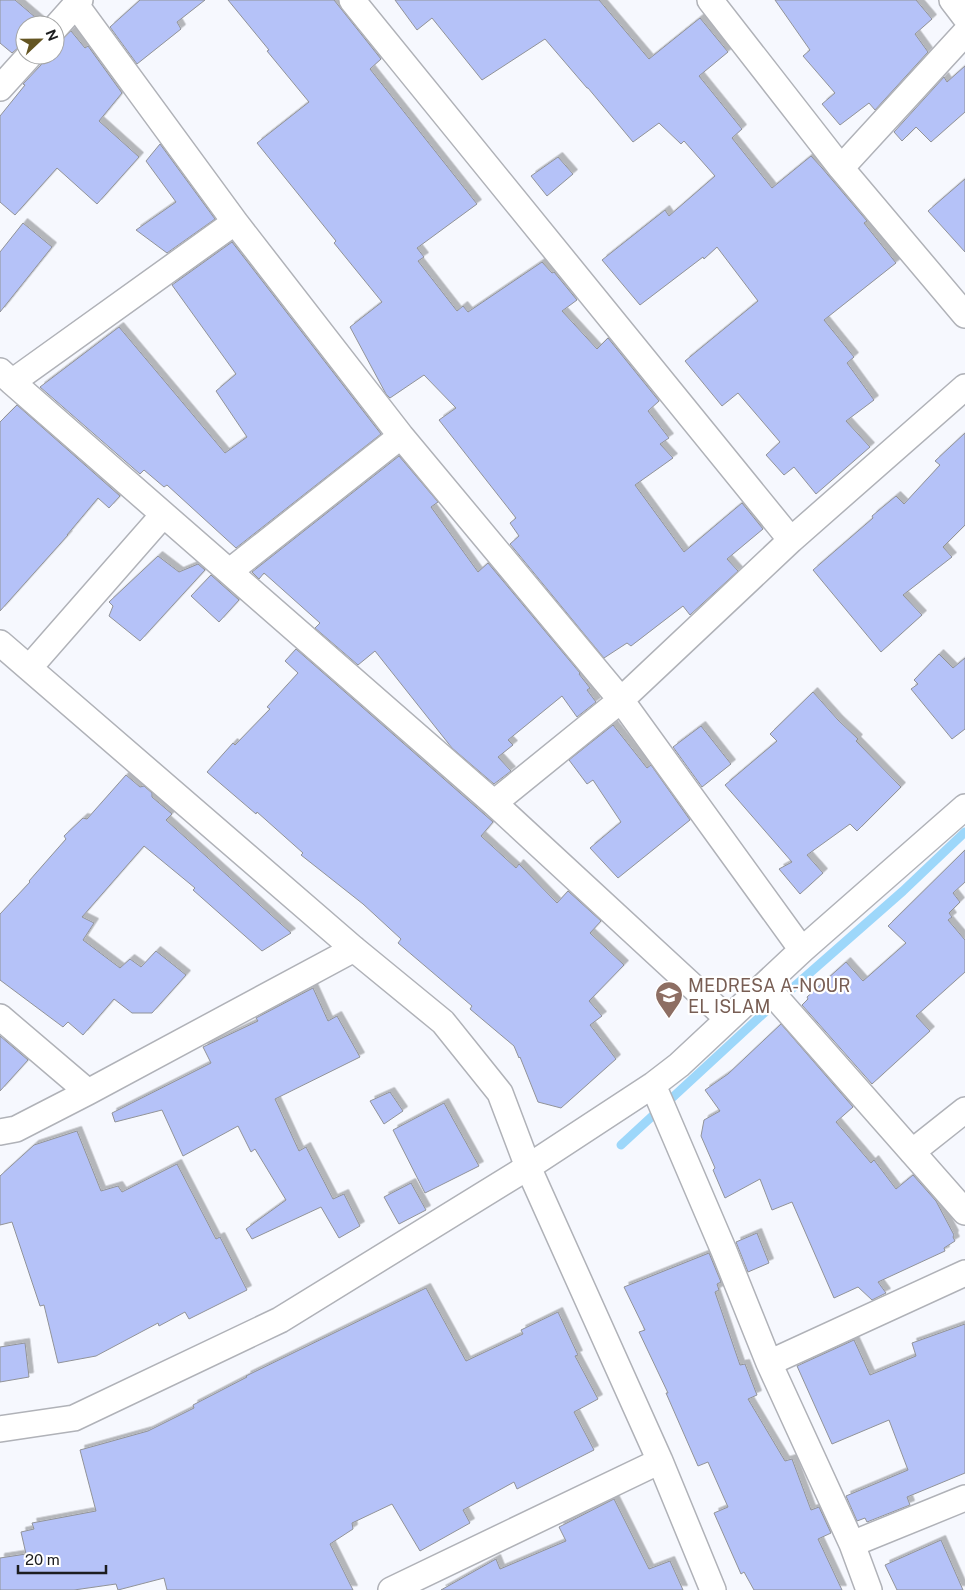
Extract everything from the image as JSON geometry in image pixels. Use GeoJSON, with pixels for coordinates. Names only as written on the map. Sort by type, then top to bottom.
{"type":"FeatureCollection","features":[{"type":"Feature","properties":{"kind":"street"},"geometry":{"type":"LineString","coordinates":[[352,0],[791,540]]}},
{"type":"Feature","properties":{"kind":"street"},"geometry":{"type":"LineString","coordinates":[[710,0],[842,168],[965,316]]}},
{"type":"Feature","properties":{"kind":"street"},"geometry":{"type":"LineString","coordinates":[[952,0],[965,17]]}},
{"type":"Feature","properties":{"kind":"street"},"geometry":{"type":"LineString","coordinates":[[65,17],[78,2],[235,222],[401,436],[621,700],[802,950]]}},
{"type":"Feature","properties":{"kind":"street"},"geometry":{"type":"LineString","coordinates":[[842,168],[965,33]]}},
{"type":"Feature","properties":{"kind":"street"},"geometry":{"type":"LineString","coordinates":[[0,88],[21,65]]}},
{"type":"Feature","properties":{"kind":"street"},"geometry":{"type":"LineString","coordinates":[[235,222],[6,376],[494,803],[728,1019]]}},
{"type":"Feature","properties":{"kind":"street"},"geometry":{"type":"LineString","coordinates":[[494,803],[621,700],[791,540],[965,386]]}},
{"type":"Feature","properties":{"kind":"street"},"geometry":{"type":"LineString","coordinates":[[230,571],[401,436]]}},
{"type":"Feature","properties":{"kind":"street"},"geometry":{"type":"LineString","coordinates":[[29,668],[163,515]]}},
{"type":"Feature","properties":{"kind":"street"},"geometry":{"type":"LineString","coordinates":[[0,642],[354,949],[443,1022],[500,1093],[528,1167],[660,1461],[713,1590]]}},
{"type":"Feature","properties":{"kind":"street"},"geometry":{"type":"LineString","coordinates":[[0,1428],[74,1418],[280,1320],[528,1167],[653,1085],[679,1065],[802,950],[965,807]]}},
{"type":"Feature","properties":{"kind":"street"},"geometry":{"type":"LineString","coordinates":[[0,1132],[16,1129],[88,1092],[354,949]]}},
{"type":"Feature","properties":{"kind":"street"},"geometry":{"type":"LineString","coordinates":[[765,984],[965,1212]]}},
{"type":"Feature","properties":{"kind":"street"},"geometry":{"type":"LineString","coordinates":[[0,1017],[88,1092]]}},
{"type":"Feature","properties":{"kind":"street"},"geometry":{"type":"LineString","coordinates":[[653,1085],[724,1251],[769,1364],[852,1544],[868,1590]]}},
{"type":"Feature","properties":{"kind":"street"},"geometry":{"type":"LineString","coordinates":[[912,1152],[965,1110]]}},
{"type":"Feature","properties":{"kind":"street"},"geometry":{"type":"LineString","coordinates":[[769,1364],[965,1273]]}},
{"type":"Feature","properties":{"kind":"street"},"geometry":{"type":"LineString","coordinates":[[393,1590],[660,1461]]}},
{"type":"Feature","properties":{"kind":"street"},"geometry":{"type":"LineString","coordinates":[[852,1544],[965,1498]]}},
{"type":"Feature","properties":{"kind":"building"},"geometry":{"type":"Polygon","coordinates":[[[0,0],[15,0],[33,15],[15,15],[15,50],[12,53],[0,43],[0,0]]]}},
{"type":"Feature","properties":{"kind":"building"},"geometry":{"type":"Polygon","coordinates":[[[140,0],[205,0],[177,22],[181,29],[137,64],[110,27],[140,0]]]}},
{"type":"Feature","properties":{"kind":"building"},"geometry":{"type":"Polygon","coordinates":[[[228,0],[334,0],[381,59],[370,69],[477,204],[417,248],[424,257],[418,261],[457,311],[463,306],[468,312],[542,262],[552,273],[554,272],[577,300],[562,311],[597,349],[608,338],[659,401],[648,411],[669,438],[660,444],[673,458],[635,485],[684,552],[742,503],[763,529],[727,559],[738,571],[690,615],[683,606],[631,646],[627,643],[604,658],[510,544],[519,536],[510,523],[516,518],[439,420],[456,408],[424,375],[390,398],[386,394],[350,327],[382,302],[334,243],[336,241],[257,143],[309,102],[228,0]]]}},
{"type":"Feature","properties":{"kind":"building"},"geometry":{"type":"Polygon","coordinates":[[[395,0],[599,0],[649,59],[700,18],[728,52],[699,76],[742,129],[732,138],[772,188],[811,156],[867,221],[864,223],[896,263],[824,320],[854,357],[847,363],[874,400],[846,421],[870,447],[816,494],[794,467],[784,475],[766,455],[780,442],[738,393],[722,406],[685,361],[758,301],[717,247],[704,259],[703,257],[640,305],[602,260],[665,210],[669,216],[715,176],[684,141],[681,144],[659,123],[633,142],[545,39],[482,80],[432,18],[417,30],[395,0]]]}},
{"type":"Feature","properties":{"kind":"building"},"geometry":{"type":"Polygon","coordinates":[[[775,0],[916,0],[932,19],[915,34],[928,52],[875,110],[869,103],[840,125],[822,104],[835,93],[803,56],[810,50],[775,0]]]}},
{"type":"Feature","properties":{"kind":"building"},"geometry":{"type":"Polygon","coordinates":[[[71,31],[85,48],[88,46],[122,93],[99,121],[139,157],[97,204],[57,168],[15,215],[0,202],[0,116],[25,85],[23,84],[41,65],[65,65],[65,36],[71,31]]]}},
{"type":"Feature","properties":{"kind":"building"},"geometry":{"type":"Polygon","coordinates":[[[965,66],[965,112],[931,142],[916,127],[902,141],[894,132],[944,77],[947,82],[965,66]]]}},
{"type":"Feature","properties":{"kind":"building"},"geometry":{"type":"Polygon","coordinates":[[[160,144],[215,219],[167,253],[136,230],[176,202],[146,161],[160,144]]]}},
{"type":"Feature","properties":{"kind":"building"},"geometry":{"type":"Polygon","coordinates":[[[558,157],[573,174],[547,196],[531,176],[558,157]]]}},
{"type":"Feature","properties":{"kind":"building"},"geometry":{"type":"Polygon","coordinates":[[[965,179],[965,252],[928,211],[965,179]]]}},
{"type":"Feature","properties":{"kind":"building"},"geometry":{"type":"Polygon","coordinates":[[[23,223],[52,247],[0,312],[0,252],[23,223]]]}},
{"type":"Feature","properties":{"kind":"building"},"geometry":{"type":"Polygon","coordinates":[[[232,242],[381,434],[236,548],[167,485],[164,487],[144,470],[140,474],[40,387],[119,327],[225,453],[247,437],[216,391],[236,374],[172,285],[232,242]]]}},
{"type":"Feature","properties":{"kind":"building"},"geometry":{"type":"Polygon","coordinates":[[[17,405],[120,496],[109,508],[98,498],[68,535],[0,611],[0,422],[17,405]]]}},
{"type":"Feature","properties":{"kind":"building"},"geometry":{"type":"Polygon","coordinates":[[[965,433],[965,525],[943,547],[952,557],[903,595],[922,615],[881,652],[813,570],[896,496],[904,504],[940,465],[935,461],[965,433]]]}},
{"type":"Feature","properties":{"kind":"building"},"geometry":{"type":"Polygon","coordinates":[[[399,456],[438,502],[431,507],[478,572],[488,563],[580,673],[590,688],[587,690],[596,702],[577,717],[562,696],[508,740],[513,745],[498,757],[511,771],[494,784],[452,748],[375,651],[358,665],[315,628],[320,623],[264,573],[259,579],[252,572],[399,456]]]}},
{"type":"Feature","properties":{"kind":"building"},"geometry":{"type":"Polygon","coordinates":[[[158,556],[179,572],[198,564],[205,570],[140,641],[109,616],[113,606],[109,602],[158,556]]]}},
{"type":"Feature","properties":{"kind":"building"},"geometry":{"type":"Polygon","coordinates":[[[211,575],[239,600],[219,622],[191,596],[211,575]]]}},
{"type":"Feature","properties":{"kind":"building"},"geometry":{"type":"Polygon","coordinates":[[[296,649],[493,822],[481,836],[516,868],[519,864],[557,903],[568,891],[601,921],[590,933],[624,965],[589,1001],[602,1016],[590,1025],[616,1059],[561,1108],[538,1102],[514,1046],[470,1009],[472,1006],[398,943],[401,939],[363,904],[301,855],[303,853],[257,812],[256,814],[207,772],[233,743],[235,745],[270,709],[267,707],[298,673],[285,661],[296,649]]]}},
{"type":"Feature","properties":{"kind":"building"},"geometry":{"type":"Polygon","coordinates":[[[939,654],[953,668],[965,658],[965,729],[952,739],[911,689],[918,684],[914,680],[939,654]]]}},
{"type":"Feature","properties":{"kind":"building"},"geometry":{"type":"Polygon","coordinates":[[[813,692],[858,739],[856,741],[901,787],[857,831],[850,824],[807,855],[823,873],[800,894],[779,869],[792,862],[725,785],[777,741],[770,734],[813,692]]]}},
{"type":"Feature","properties":{"kind":"building"},"geometry":{"type":"Polygon","coordinates":[[[613,725],[647,768],[651,765],[690,820],[618,878],[590,848],[621,822],[593,780],[587,784],[569,760],[613,725]]]}},
{"type":"Feature","properties":{"kind":"building"},"geometry":{"type":"Polygon","coordinates":[[[701,726],[731,764],[702,787],[673,747],[701,726]]]}},
{"type":"Feature","properties":{"kind":"building"},"geometry":{"type":"Polygon","coordinates":[[[126,775],[140,787],[144,786],[152,793],[152,797],[172,814],[166,820],[291,933],[262,951],[193,890],[195,888],[144,846],[82,917],[94,923],[83,940],[120,968],[130,959],[141,967],[156,951],[186,975],[152,1013],[132,1013],[114,999],[83,1035],[68,1022],[63,1027],[0,980],[0,914],[66,839],[64,836],[83,818],[87,819],[126,775]]]}},
{"type":"Feature","properties":{"kind":"building"},"geometry":{"type":"Polygon","coordinates":[[[965,850],[965,882],[953,893],[960,902],[949,913],[952,917],[948,920],[965,940],[965,972],[916,1016],[930,1031],[872,1084],[802,1005],[808,999],[807,997],[846,962],[863,981],[906,943],[888,926],[965,850]]]}},
{"type":"Feature","properties":{"kind":"building"},"geometry":{"type":"Polygon","coordinates":[[[313,988],[328,1021],[337,1016],[360,1057],[275,1099],[299,1151],[306,1147],[333,1199],[344,1194],[360,1226],[339,1238],[321,1207],[252,1239],[246,1229],[286,1200],[255,1149],[251,1152],[238,1126],[183,1156],[162,1110],[115,1122],[112,1113],[211,1063],[203,1047],[258,1021],[256,1018],[313,988]]]}},
{"type":"Feature","properties":{"kind":"building"},"geometry":{"type":"Polygon","coordinates":[[[781,1024],[853,1107],[836,1122],[871,1163],[874,1160],[896,1189],[913,1175],[936,1201],[954,1235],[955,1241],[944,1248],[945,1251],[878,1282],[886,1293],[872,1300],[858,1287],[834,1298],[792,1202],[772,1210],[760,1179],[725,1198],[713,1170],[715,1168],[701,1136],[704,1120],[720,1111],[705,1090],[728,1074],[781,1024]]]}},
{"type":"Feature","properties":{"kind":"building"},"geometry":{"type":"Polygon","coordinates":[[[0,1036],[28,1060],[0,1091],[0,1036]]]}},
{"type":"Feature","properties":{"kind":"building"},"geometry":{"type":"Polygon","coordinates":[[[390,1092],[403,1111],[384,1124],[370,1101],[390,1092]]]}},
{"type":"Feature","properties":{"kind":"building"},"geometry":{"type":"Polygon","coordinates":[[[444,1103],[479,1166],[425,1193],[393,1130],[444,1103]]]}},
{"type":"Feature","properties":{"kind":"building"},"geometry":{"type":"Polygon","coordinates":[[[77,1131],[101,1191],[118,1186],[122,1192],[177,1164],[216,1239],[220,1237],[247,1290],[189,1319],[185,1312],[159,1326],[158,1323],[96,1356],[58,1363],[44,1305],[40,1306],[12,1222],[0,1225],[0,1176],[34,1145],[77,1131]]]}},
{"type":"Feature","properties":{"kind":"building"},"geometry":{"type":"Polygon","coordinates":[[[411,1183],[426,1210],[399,1224],[384,1197],[411,1183]]]}},
{"type":"Feature","properties":{"kind":"building"},"geometry":{"type":"Polygon","coordinates":[[[757,1233],[769,1263],[748,1272],[736,1242],[757,1233]]]}},
{"type":"Feature","properties":{"kind":"building"},"geometry":{"type":"Polygon","coordinates":[[[709,1253],[721,1282],[717,1284],[719,1290],[715,1292],[740,1365],[745,1364],[757,1395],[748,1399],[785,1461],[792,1459],[811,1510],[819,1507],[831,1533],[818,1539],[842,1590],[754,1590],[744,1572],[741,1574],[714,1513],[728,1507],[708,1462],[698,1466],[666,1393],[668,1393],[639,1332],[645,1330],[624,1287],[709,1253]]]}},
{"type":"Feature","properties":{"kind":"building"},"geometry":{"type":"Polygon","coordinates":[[[426,1288],[466,1361],[523,1334],[521,1330],[558,1312],[578,1355],[575,1356],[598,1399],[574,1412],[594,1450],[517,1489],[514,1482],[463,1510],[470,1523],[420,1551],[392,1504],[352,1523],[353,1529],[330,1544],[353,1590],[167,1590],[164,1578],[118,1590],[116,1584],[74,1590],[0,1590],[0,1558],[26,1554],[21,1532],[34,1529],[32,1523],[96,1511],[80,1450],[148,1431],[194,1408],[193,1405],[246,1376],[426,1288]]]}},
{"type":"Feature","properties":{"kind":"building"},"geometry":{"type":"Polygon","coordinates":[[[965,1324],[965,1473],[907,1497],[910,1505],[867,1522],[865,1518],[857,1521],[846,1496],[908,1470],[889,1420],[832,1444],[797,1366],[854,1340],[870,1375],[916,1356],[912,1343],[965,1324]]]}},
{"type":"Feature","properties":{"kind":"building"},"geometry":{"type":"Polygon","coordinates":[[[25,1343],[29,1377],[0,1382],[0,1347],[25,1343]]]}},
{"type":"Feature","properties":{"kind":"building"},"geometry":{"type":"Polygon","coordinates":[[[614,1499],[649,1569],[670,1561],[683,1590],[441,1590],[496,1559],[500,1569],[566,1541],[559,1527],[614,1499]]]}},
{"type":"Feature","properties":{"kind":"building"},"geometry":{"type":"Polygon","coordinates":[[[941,1540],[963,1590],[897,1590],[885,1565],[941,1540]]]}},
{"type":"Feature","properties":{"kind":"waterway"},"geometry":{"type":"LineString","coordinates":[[621,1145],[764,1013],[903,891],[965,832]]}},
{"type":"Feature","properties":{"kind":"place","name":"MEDRESA A-NOUR EL ISLAM"},"geometry":{"type":"Point","coordinates":[669,1019]}}]}
